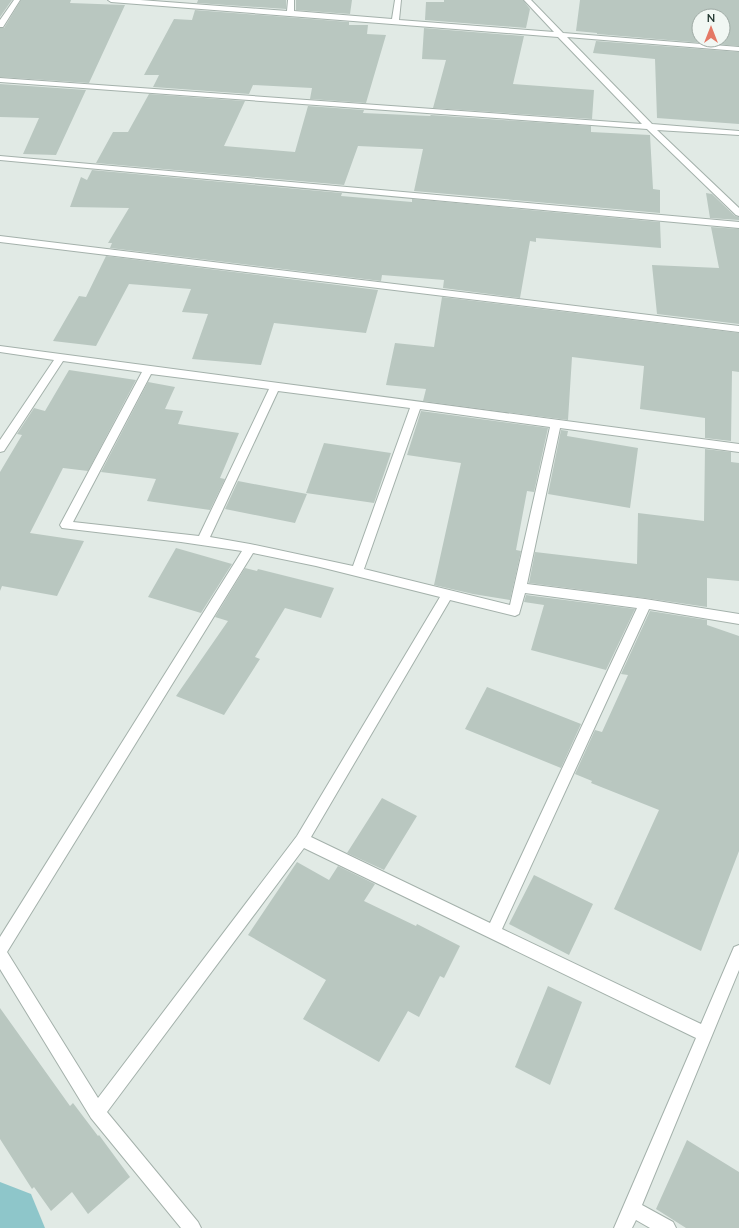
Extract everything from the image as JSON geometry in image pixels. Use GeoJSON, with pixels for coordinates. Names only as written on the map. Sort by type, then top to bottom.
{"type":"FeatureCollection","features":[{"type":"Feature","properties":{"kind":"street"},"geometry":{"type":"LineString","coordinates":[[0,25],[17,0]]}},
{"type":"Feature","properties":{"kind":"street"},"geometry":{"type":"LineString","coordinates":[[111,0],[739,49]]}},
{"type":"Feature","properties":{"kind":"street"},"geometry":{"type":"LineString","coordinates":[[290,13],[291,0]]}},
{"type":"Feature","properties":{"kind":"street"},"geometry":{"type":"LineString","coordinates":[[395,22],[398,0]]}},
{"type":"Feature","properties":{"kind":"street"},"geometry":{"type":"LineString","coordinates":[[527,0],[649,126],[739,212]]}},
{"type":"Feature","properties":{"kind":"street"},"geometry":{"type":"LineString","coordinates":[[0,80],[739,133]]}},
{"type":"Feature","properties":{"kind":"street"},"geometry":{"type":"LineString","coordinates":[[0,158],[739,225]]}},
{"type":"Feature","properties":{"kind":"street"},"geometry":{"type":"LineString","coordinates":[[0,239],[739,329]]}},
{"type":"Feature","properties":{"kind":"street"},"geometry":{"type":"LineString","coordinates":[[0,349],[739,448]]}},
{"type":"Feature","properties":{"kind":"street"},"geometry":{"type":"LineString","coordinates":[[0,448],[60,358]]}},
{"type":"Feature","properties":{"kind":"street"},"geometry":{"type":"LineString","coordinates":[[148,370],[66,525],[203,540],[250,548],[357,571],[515,611],[556,424]]}},
{"type":"Feature","properties":{"kind":"street"},"geometry":{"type":"LineString","coordinates":[[203,540],[275,387]]}},
{"type":"Feature","properties":{"kind":"street"},"geometry":{"type":"LineString","coordinates":[[357,571],[416,405]]}},
{"type":"Feature","properties":{"kind":"street"},"geometry":{"type":"LineString","coordinates":[[0,950],[250,548]]}},
{"type":"Feature","properties":{"kind":"street"},"geometry":{"type":"LineString","coordinates":[[520,588],[645,604],[739,619]]}},
{"type":"Feature","properties":{"kind":"street"},"geometry":{"type":"LineString","coordinates":[[97,1112],[302,840],[447,595]]}},
{"type":"Feature","properties":{"kind":"street"},"geometry":{"type":"LineString","coordinates":[[493,932],[645,604]]}},
{"type":"Feature","properties":{"kind":"street"},"geometry":{"type":"LineString","coordinates":[[302,840],[705,1034]]}},
{"type":"Feature","properties":{"kind":"street"},"geometry":{"type":"LineString","coordinates":[[623,1228],[739,952]]}},
{"type":"Feature","properties":{"kind":"street"},"geometry":{"type":"LineString","coordinates":[[0,955],[97,1112],[192,1228]]}},
{"type":"Feature","properties":{"kind":"street"},"geometry":{"type":"LineString","coordinates":[[632,1209],[668,1228]]}},
{"type":"Feature","properties":{"kind":"building"},"geometry":{"type":"Polygon","coordinates":[[[0,0],[12,0],[0,17],[0,0]]]}},
{"type":"Feature","properties":{"kind":"building"},"geometry":{"type":"Polygon","coordinates":[[[21,0],[71,0],[70,3],[125,5],[89,83],[0,77],[0,28],[4,28],[21,0]]]}},
{"type":"Feature","properties":{"kind":"building"},"geometry":{"type":"Polygon","coordinates":[[[198,0],[286,0],[286,9],[197,3],[198,0]]]}},
{"type":"Feature","properties":{"kind":"building"},"geometry":{"type":"Polygon","coordinates":[[[296,0],[352,0],[350,14],[296,10],[296,0]]]}},
{"type":"Feature","properties":{"kind":"building"},"geometry":{"type":"Polygon","coordinates":[[[444,0],[523,0],[530,9],[526,28],[425,20],[426,2],[444,2],[444,0]]]}},
{"type":"Feature","properties":{"kind":"building"},"geometry":{"type":"Polygon","coordinates":[[[580,0],[739,0],[739,46],[731,45],[731,8],[691,8],[691,42],[576,31],[580,0]]]}},
{"type":"Feature","properties":{"kind":"building"},"geometry":{"type":"Polygon","coordinates":[[[195,10],[349,22],[349,25],[368,25],[367,34],[386,35],[366,103],[310,99],[312,88],[253,85],[249,94],[153,87],[159,75],[144,75],[174,19],[192,20],[195,10]]]}},
{"type":"Feature","properties":{"kind":"building"},"geometry":{"type":"Polygon","coordinates":[[[424,28],[524,36],[513,84],[594,90],[592,119],[433,108],[446,60],[422,59],[424,28]]]}},
{"type":"Feature","properties":{"kind":"building"},"geometry":{"type":"Polygon","coordinates":[[[596,41],[739,52],[739,124],[657,118],[655,59],[593,53],[596,41]]]}},
{"type":"Feature","properties":{"kind":"building"},"geometry":{"type":"Polygon","coordinates":[[[0,84],[86,90],[56,155],[23,154],[39,118],[0,117],[0,84]]]}},
{"type":"Feature","properties":{"kind":"building"},"geometry":{"type":"Polygon","coordinates":[[[149,94],[245,101],[224,146],[295,152],[308,106],[364,110],[363,113],[431,115],[591,126],[591,132],[650,135],[653,189],[660,190],[660,213],[414,191],[423,149],[358,146],[344,185],[96,163],[113,132],[128,132],[149,94]]]}},
{"type":"Feature","properties":{"kind":"building"},"geometry":{"type":"Polygon","coordinates":[[[92,170],[342,193],[341,196],[412,202],[412,199],[660,222],[661,248],[536,238],[536,242],[530,241],[520,298],[443,288],[444,280],[382,275],[381,281],[110,248],[112,243],[108,243],[129,208],[70,207],[81,177],[87,180],[92,170]]]}},
{"type":"Feature","properties":{"kind":"building"},"geometry":{"type":"Polygon","coordinates":[[[706,193],[712,194],[735,216],[739,217],[739,220],[710,218],[706,193]]]}},
{"type":"Feature","properties":{"kind":"building"},"geometry":{"type":"Polygon","coordinates":[[[711,227],[739,229],[739,324],[657,314],[652,265],[719,268],[711,227]]]}},
{"type":"Feature","properties":{"kind":"building"},"geometry":{"type":"Polygon","coordinates":[[[106,256],[378,290],[366,333],[274,323],[261,365],[192,359],[208,314],[182,312],[191,289],[129,284],[96,346],[53,341],[79,296],[86,297],[106,256]]]}},
{"type":"Feature","properties":{"kind":"building"},"geometry":{"type":"Polygon","coordinates":[[[442,297],[739,333],[739,372],[732,371],[731,441],[705,438],[705,418],[640,409],[644,366],[572,357],[568,420],[423,401],[426,389],[386,385],[395,343],[434,347],[442,297]]]}},
{"type":"Feature","properties":{"kind":"building"},"geometry":{"type":"Polygon","coordinates":[[[69,370],[136,380],[88,471],[63,468],[30,533],[84,541],[57,596],[2,586],[0,591],[0,472],[22,435],[17,434],[34,408],[45,411],[69,370]]]}},
{"type":"Feature","properties":{"kind":"building"},"geometry":{"type":"Polygon","coordinates":[[[148,382],[175,387],[165,409],[183,411],[178,424],[239,433],[220,478],[225,479],[210,510],[147,501],[156,479],[101,472],[148,382]]]}},
{"type":"Feature","properties":{"kind":"building"},"geometry":{"type":"Polygon","coordinates":[[[421,411],[548,428],[534,492],[527,491],[516,550],[521,551],[510,600],[473,594],[434,585],[461,463],[407,455],[421,411]]]}},
{"type":"Feature","properties":{"kind":"building"},"geometry":{"type":"Polygon","coordinates":[[[561,430],[568,431],[567,436],[638,448],[630,508],[548,494],[561,430]]]}},
{"type":"Feature","properties":{"kind":"building"},"geometry":{"type":"Polygon","coordinates":[[[324,443],[391,453],[374,503],[306,493],[324,443]]]}},
{"type":"Feature","properties":{"kind":"building"},"geometry":{"type":"Polygon","coordinates":[[[705,449],[731,452],[731,462],[739,463],[739,581],[707,578],[707,607],[529,583],[535,552],[637,564],[638,513],[704,521],[705,449]]]}},
{"type":"Feature","properties":{"kind":"building"},"geometry":{"type":"Polygon","coordinates":[[[238,481],[307,494],[295,523],[225,509],[238,481]]]}},
{"type":"Feature","properties":{"kind":"building"},"geometry":{"type":"Polygon","coordinates":[[[176,548],[232,564],[201,613],[148,597],[176,548]]]}},
{"type":"Feature","properties":{"kind":"building"},"geometry":{"type":"Polygon","coordinates":[[[245,568],[257,571],[258,569],[334,588],[321,618],[285,608],[255,657],[260,659],[224,715],[176,696],[228,621],[215,617],[245,568]]]}},
{"type":"Feature","properties":{"kind":"building"},"geometry":{"type":"Polygon","coordinates":[[[526,595],[635,609],[606,670],[531,650],[544,605],[524,602],[526,595]]]}},
{"type":"Feature","properties":{"kind":"building"},"geometry":{"type":"Polygon","coordinates":[[[650,611],[707,620],[707,625],[739,636],[739,851],[701,951],[614,909],[659,810],[591,783],[592,781],[575,774],[595,730],[602,732],[628,675],[621,674],[650,611]]]}},
{"type":"Feature","properties":{"kind":"building"},"geometry":{"type":"Polygon","coordinates":[[[487,687],[581,724],[561,768],[465,729],[487,687]]]}},
{"type":"Feature","properties":{"kind":"building"},"geometry":{"type":"Polygon","coordinates":[[[382,798],[417,816],[384,870],[347,853],[382,798]]]}},
{"type":"Feature","properties":{"kind":"building"},"geometry":{"type":"Polygon","coordinates":[[[297,862],[329,880],[338,866],[375,884],[364,901],[416,926],[417,924],[460,946],[444,978],[440,976],[419,1017],[408,1011],[379,1062],[303,1019],[326,980],[248,935],[297,862]]]}},
{"type":"Feature","properties":{"kind":"building"},"geometry":{"type":"Polygon","coordinates":[[[534,875],[593,904],[569,955],[509,924],[534,875]]]}},
{"type":"Feature","properties":{"kind":"building"},"geometry":{"type":"Polygon","coordinates":[[[548,986],[582,1002],[550,1085],[515,1067],[548,986]]]}},
{"type":"Feature","properties":{"kind":"building"},"geometry":{"type":"Polygon","coordinates":[[[0,1008],[70,1106],[73,1103],[130,1177],[88,1214],[72,1192],[51,1211],[34,1187],[32,1189],[0,1139],[0,1008]]]}},
{"type":"Feature","properties":{"kind":"building"},"geometry":{"type":"Polygon","coordinates":[[[687,1140],[739,1172],[739,1228],[686,1228],[656,1209],[687,1140]]]}}]}
